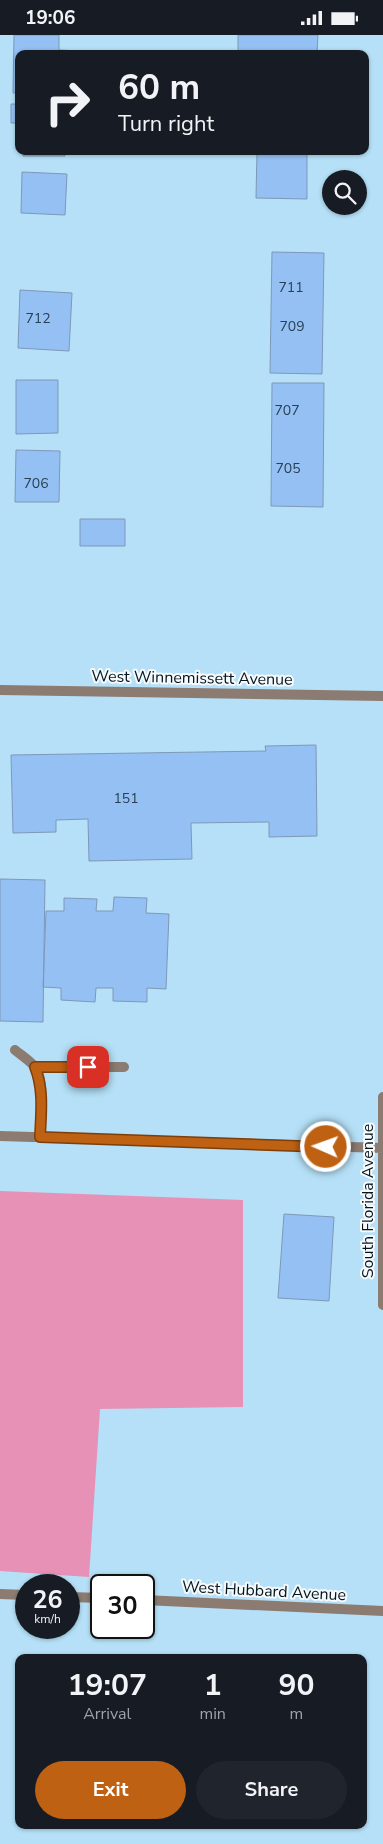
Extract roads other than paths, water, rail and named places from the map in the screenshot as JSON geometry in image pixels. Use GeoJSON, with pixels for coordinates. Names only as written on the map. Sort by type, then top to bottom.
{"type":"FeatureCollection","features":[{"type":"Feature","properties":{"kind":"street","name":"West Winnemissett Avenue"},"geometry":{"type":"LineString","coordinates":[[0,690],[383,696]]}},
{"type":"Feature","properties":{"kind":"street"},"geometry":{"type":"LineString","coordinates":[[16,1050],[35,1067],[40,1080],[42,1100],[40,1137]]}},
{"type":"Feature","properties":{"kind":"street"},"geometry":{"type":"LineString","coordinates":[[35,1067],[124,1067]]}},
{"type":"Feature","properties":{"kind":"street","name":"South Florida Avenue"},"geometry":{"type":"LineString","coordinates":[[383,1097],[383,1305]]}},
{"type":"Feature","properties":{"kind":"street"},"geometry":{"type":"LineString","coordinates":[[0,1136],[382,1148]]}},
{"type":"Feature","properties":{"kind":"street"},"geometry":{"type":"LineString","coordinates":[[0,1594],[15,1595]]}},
{"type":"Feature","properties":{"kind":"street","name":"West Hubbard Avenue"},"geometry":{"type":"LineString","coordinates":[[155,1601],[383,1611]]}}]}
